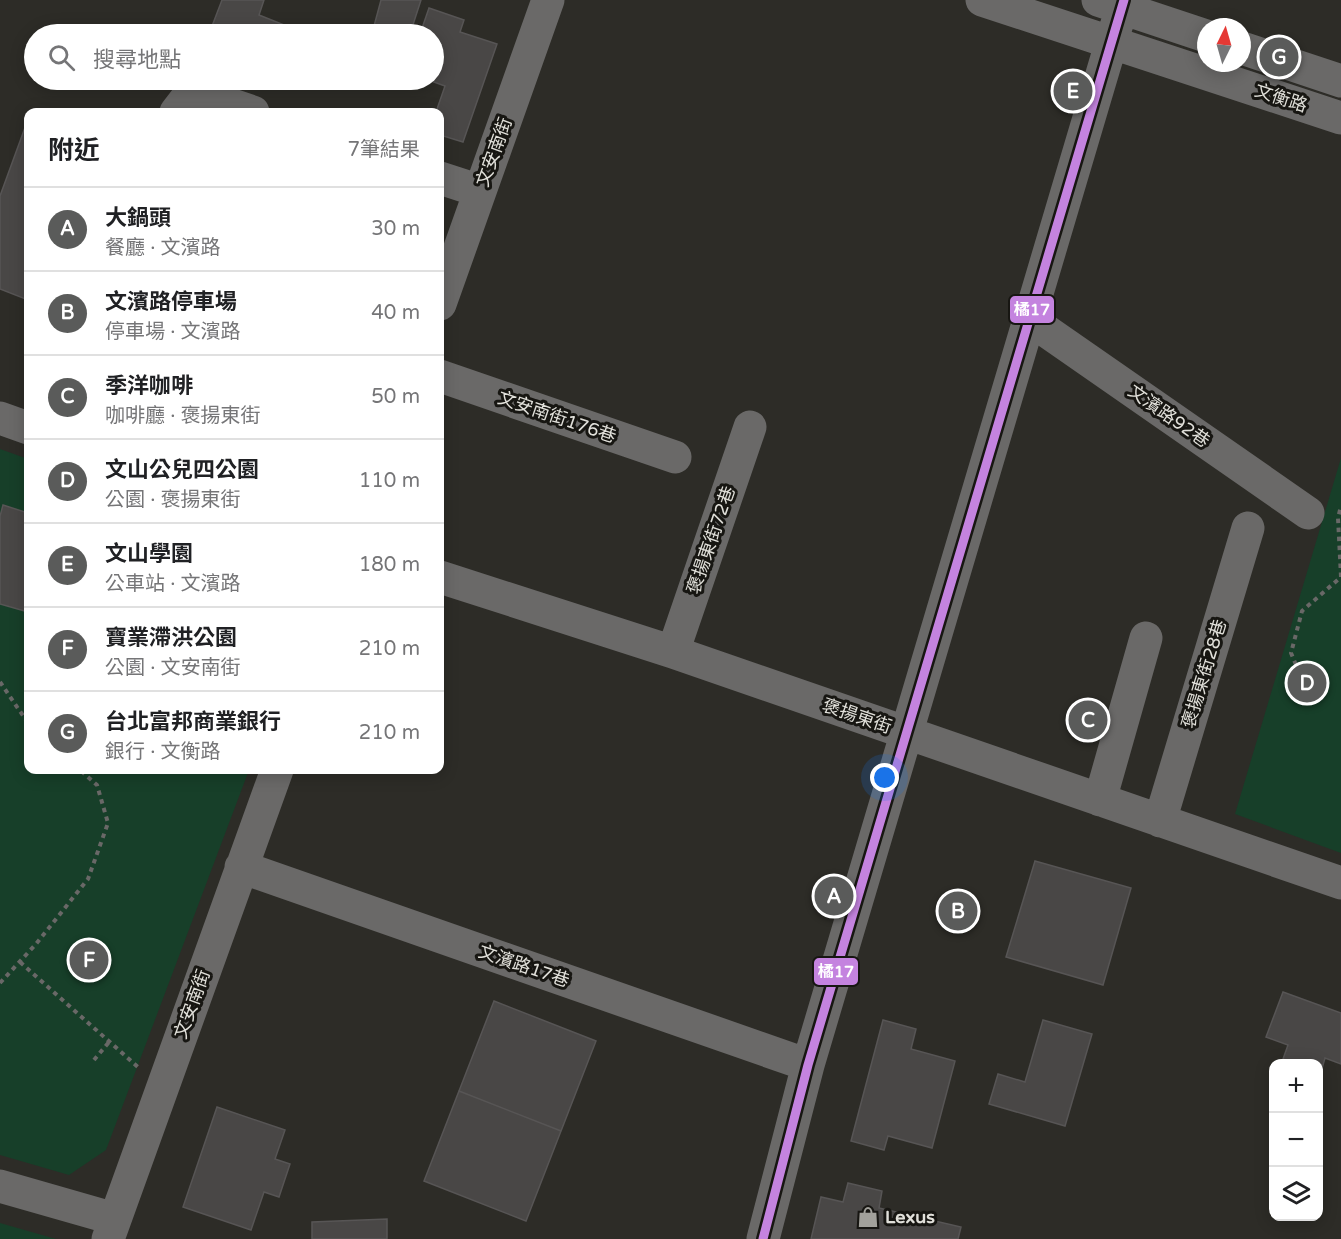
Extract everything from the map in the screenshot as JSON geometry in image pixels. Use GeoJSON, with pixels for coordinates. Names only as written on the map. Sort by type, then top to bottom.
{"type":"FeatureCollection","features":[{"type":"Feature","properties":{"kind":"street","name":"文安南街"},"geometry":{"type":"LineString","coordinates":[[444,293],[548,0]]}},
{"type":"Feature","properties":{"kind":"street","name":"文衡路"},"geometry":{"type":"LineString","coordinates":[[982,0],[1341,118]]}},
{"type":"Feature","properties":{"kind":"street"},"geometry":{"type":"LineString","coordinates":[[763,1239],[808,1065],[1112,42],[1114,3],[1197,33]]}},
{"type":"Feature","properties":{"kind":"street","name":"文衡路"},"geometry":{"type":"LineString","coordinates":[[1251,51],[1341,81]]}},
{"type":"Feature","properties":{"kind":"street"},"geometry":{"type":"LineString","coordinates":[[179,108],[186,99],[206,96],[241,108]]}},
{"type":"Feature","properties":{"kind":"street"},"geometry":{"type":"LineString","coordinates":[[444,179],[480,191]]}},
{"type":"Feature","properties":{"kind":"street","name":"文濱路92巷"},"geometry":{"type":"LineString","coordinates":[[1029,319],[1308,513]]}},
{"type":"Feature","properties":{"kind":"street","name":"文安南街176巷"},"geometry":{"type":"LineString","coordinates":[[444,377],[675,458]]}},
{"type":"Feature","properties":{"kind":"street"},"geometry":{"type":"LineString","coordinates":[[0,418],[24,427]]}},
{"type":"Feature","properties":{"kind":"street","name":"褒揚東街72巷"},"geometry":{"type":"LineString","coordinates":[[672,652],[750,427]]}},
{"type":"Feature","properties":{"kind":"street","name":"褒揚東街28巷"},"geometry":{"type":"LineString","coordinates":[[1160,821],[1248,528]]}},
{"type":"Feature","properties":{"kind":"street","name":"褒揚東街"},"geometry":{"type":"LineString","coordinates":[[444,578],[672,652],[1341,884]]}},
{"type":"Feature","properties":{"kind":"street"},"geometry":{"type":"LineString","coordinates":[[1100,800],[1146,638]]}},
{"type":"Feature","properties":{"kind":"street","name":"文安南街"},"geometry":{"type":"LineString","coordinates":[[111,1229],[276,774]]}},
{"type":"Feature","properties":{"kind":"street","name":"文濱路17巷"},"geometry":{"type":"LineString","coordinates":[[241,867],[808,1065]]}},
{"type":"Feature","properties":{"kind":"street"},"geometry":{"type":"LineString","coordinates":[[0,1186],[111,1229]]}},
{"type":"Feature","properties":{"kind":"path"},"geometry":{"type":"LineString","coordinates":[[1310,698],[1291,653],[1302,611],[1341,578],[1338,518],[1341,506]]}},
{"type":"Feature","properties":{"kind":"path"},"geometry":{"type":"LineString","coordinates":[[0,682],[24,717]]}},
{"type":"Feature","properties":{"kind":"path"},"geometry":{"type":"LineString","coordinates":[[0,983],[36,944],[88,879],[108,823],[97,785],[85,774]]}},
{"type":"Feature","properties":{"kind":"path"},"geometry":{"type":"LineString","coordinates":[[20,962],[145,1073]]}},
{"type":"Feature","properties":{"kind":"path"},"geometry":{"type":"LineString","coordinates":[[94,1060],[109,1042]]}},
{"type":"Feature","properties":{"kind":"green space"},"geometry":{"type":"Polygon","coordinates":[[[0,449],[24,458],[24,774],[247,774],[106,1150],[69,1175],[0,1155],[0,449]]]}},
{"type":"Feature","properties":{"kind":"green space"},"geometry":{"type":"Polygon","coordinates":[[[1341,458],[1341,853],[1235,814],[1341,458]]]}},
{"type":"Feature","properties":{"kind":"green space"},"geometry":{"type":"Polygon","coordinates":[[[0,1223],[56,1239],[0,1239],[0,1223]]]}},
{"type":"Feature","properties":{"kind":"building"},"geometry":{"type":"Polygon","coordinates":[[[222,0],[264,0],[259,15],[282,24],[213,24],[222,0]]]}},
{"type":"Feature","properties":{"kind":"building"},"geometry":{"type":"Polygon","coordinates":[[[381,0],[421,0],[413,24],[375,24],[381,0]]]}},
{"type":"Feature","properties":{"kind":"building"},"geometry":{"type":"Polygon","coordinates":[[[429,8],[464,20],[460,32],[497,44],[463,142],[444,136],[444,108],[437,108],[445,86],[444,24],[423,24],[429,8]]]}},
{"type":"Feature","properties":{"kind":"building"},"geometry":{"type":"Polygon","coordinates":[[[24,130],[24,298],[0,289],[0,196],[24,130]]]}},
{"type":"Feature","properties":{"kind":"building"},"geometry":{"type":"Polygon","coordinates":[[[3,505],[24,512],[24,611],[0,604],[0,516],[3,505]]]}},
{"type":"Feature","properties":{"kind":"building"},"geometry":{"type":"Polygon","coordinates":[[[1035,861],[1131,888],[1103,985],[1006,957],[1035,861]]]}},
{"type":"Feature","properties":{"kind":"building"},"geometry":{"type":"Polygon","coordinates":[[[1283,992],[1341,1013],[1341,1064],[1325,1058],[1323,1065],[1323,1059],[1283,1059],[1288,1045],[1266,1037],[1283,992]]]}},
{"type":"Feature","properties":{"kind":"building"},"geometry":{"type":"Polygon","coordinates":[[[494,1001],[596,1041],[561,1131],[459,1091],[494,1001]]]}},
{"type":"Feature","properties":{"kind":"building"},"geometry":{"type":"Polygon","coordinates":[[[883,1020],[916,1029],[911,1049],[955,1061],[932,1148],[888,1136],[884,1150],[851,1141],[883,1020]]]}},
{"type":"Feature","properties":{"kind":"building"},"geometry":{"type":"Polygon","coordinates":[[[1043,1020],[1092,1034],[1065,1126],[989,1104],[998,1074],[1025,1082],[1043,1020]]]}},
{"type":"Feature","properties":{"kind":"building"},"geometry":{"type":"Polygon","coordinates":[[[459,1091],[561,1131],[526,1221],[424,1181],[459,1091]]]}},
{"type":"Feature","properties":{"kind":"building"},"geometry":{"type":"Polygon","coordinates":[[[217,1107],[285,1130],[275,1159],[290,1164],[279,1197],[264,1192],[251,1230],[183,1207],[217,1107]]]}},
{"type":"Feature","properties":{"kind":"building","name":"Lexus"},"geometry":{"type":"Polygon","coordinates":[[[848,1183],[882,1191],[879,1208],[961,1227],[958,1239],[811,1239],[821,1197],[843,1202],[848,1183]]]}},
{"type":"Feature","properties":{"kind":"building"},"geometry":{"type":"Polygon","coordinates":[[[387,1219],[387,1239],[312,1239],[312,1222],[387,1219]]]}},
{"type":"Feature","properties":{"kind":"transit line","name":"橘17"},"geometry":{"type":"LineString","coordinates":[[763,1239],[808,1065],[1124,0]]}},
{"type":"Feature","properties":{"kind":"place","name":"台北富邦商業銀行"},"geometry":{"type":"Point","coordinates":[1279,57]}},
{"type":"Feature","properties":{"kind":"place","name":"文山學園"},"geometry":{"type":"Point","coordinates":[1073,91]}},
{"type":"Feature","properties":{"kind":"place","name":"文山公兒四公園"},"geometry":{"type":"Point","coordinates":[1307,683]}},
{"type":"Feature","properties":{"kind":"place","name":"季洋咖啡"},"geometry":{"type":"Point","coordinates":[1088,720]}},
{"type":"Feature","properties":{"kind":"place","name":"大鍋頭"},"geometry":{"type":"Point","coordinates":[834,896]}},
{"type":"Feature","properties":{"kind":"place","name":"文濱路停車場"},"geometry":{"type":"Point","coordinates":[958,911]}},
{"type":"Feature","properties":{"kind":"place","name":"寶業滯洪公園"},"geometry":{"type":"Point","coordinates":[89,960]}},
{"type":"Feature","properties":{"kind":"place","name":"Lexus"},"geometry":{"type":"Point","coordinates":[868,1217]}}]}
